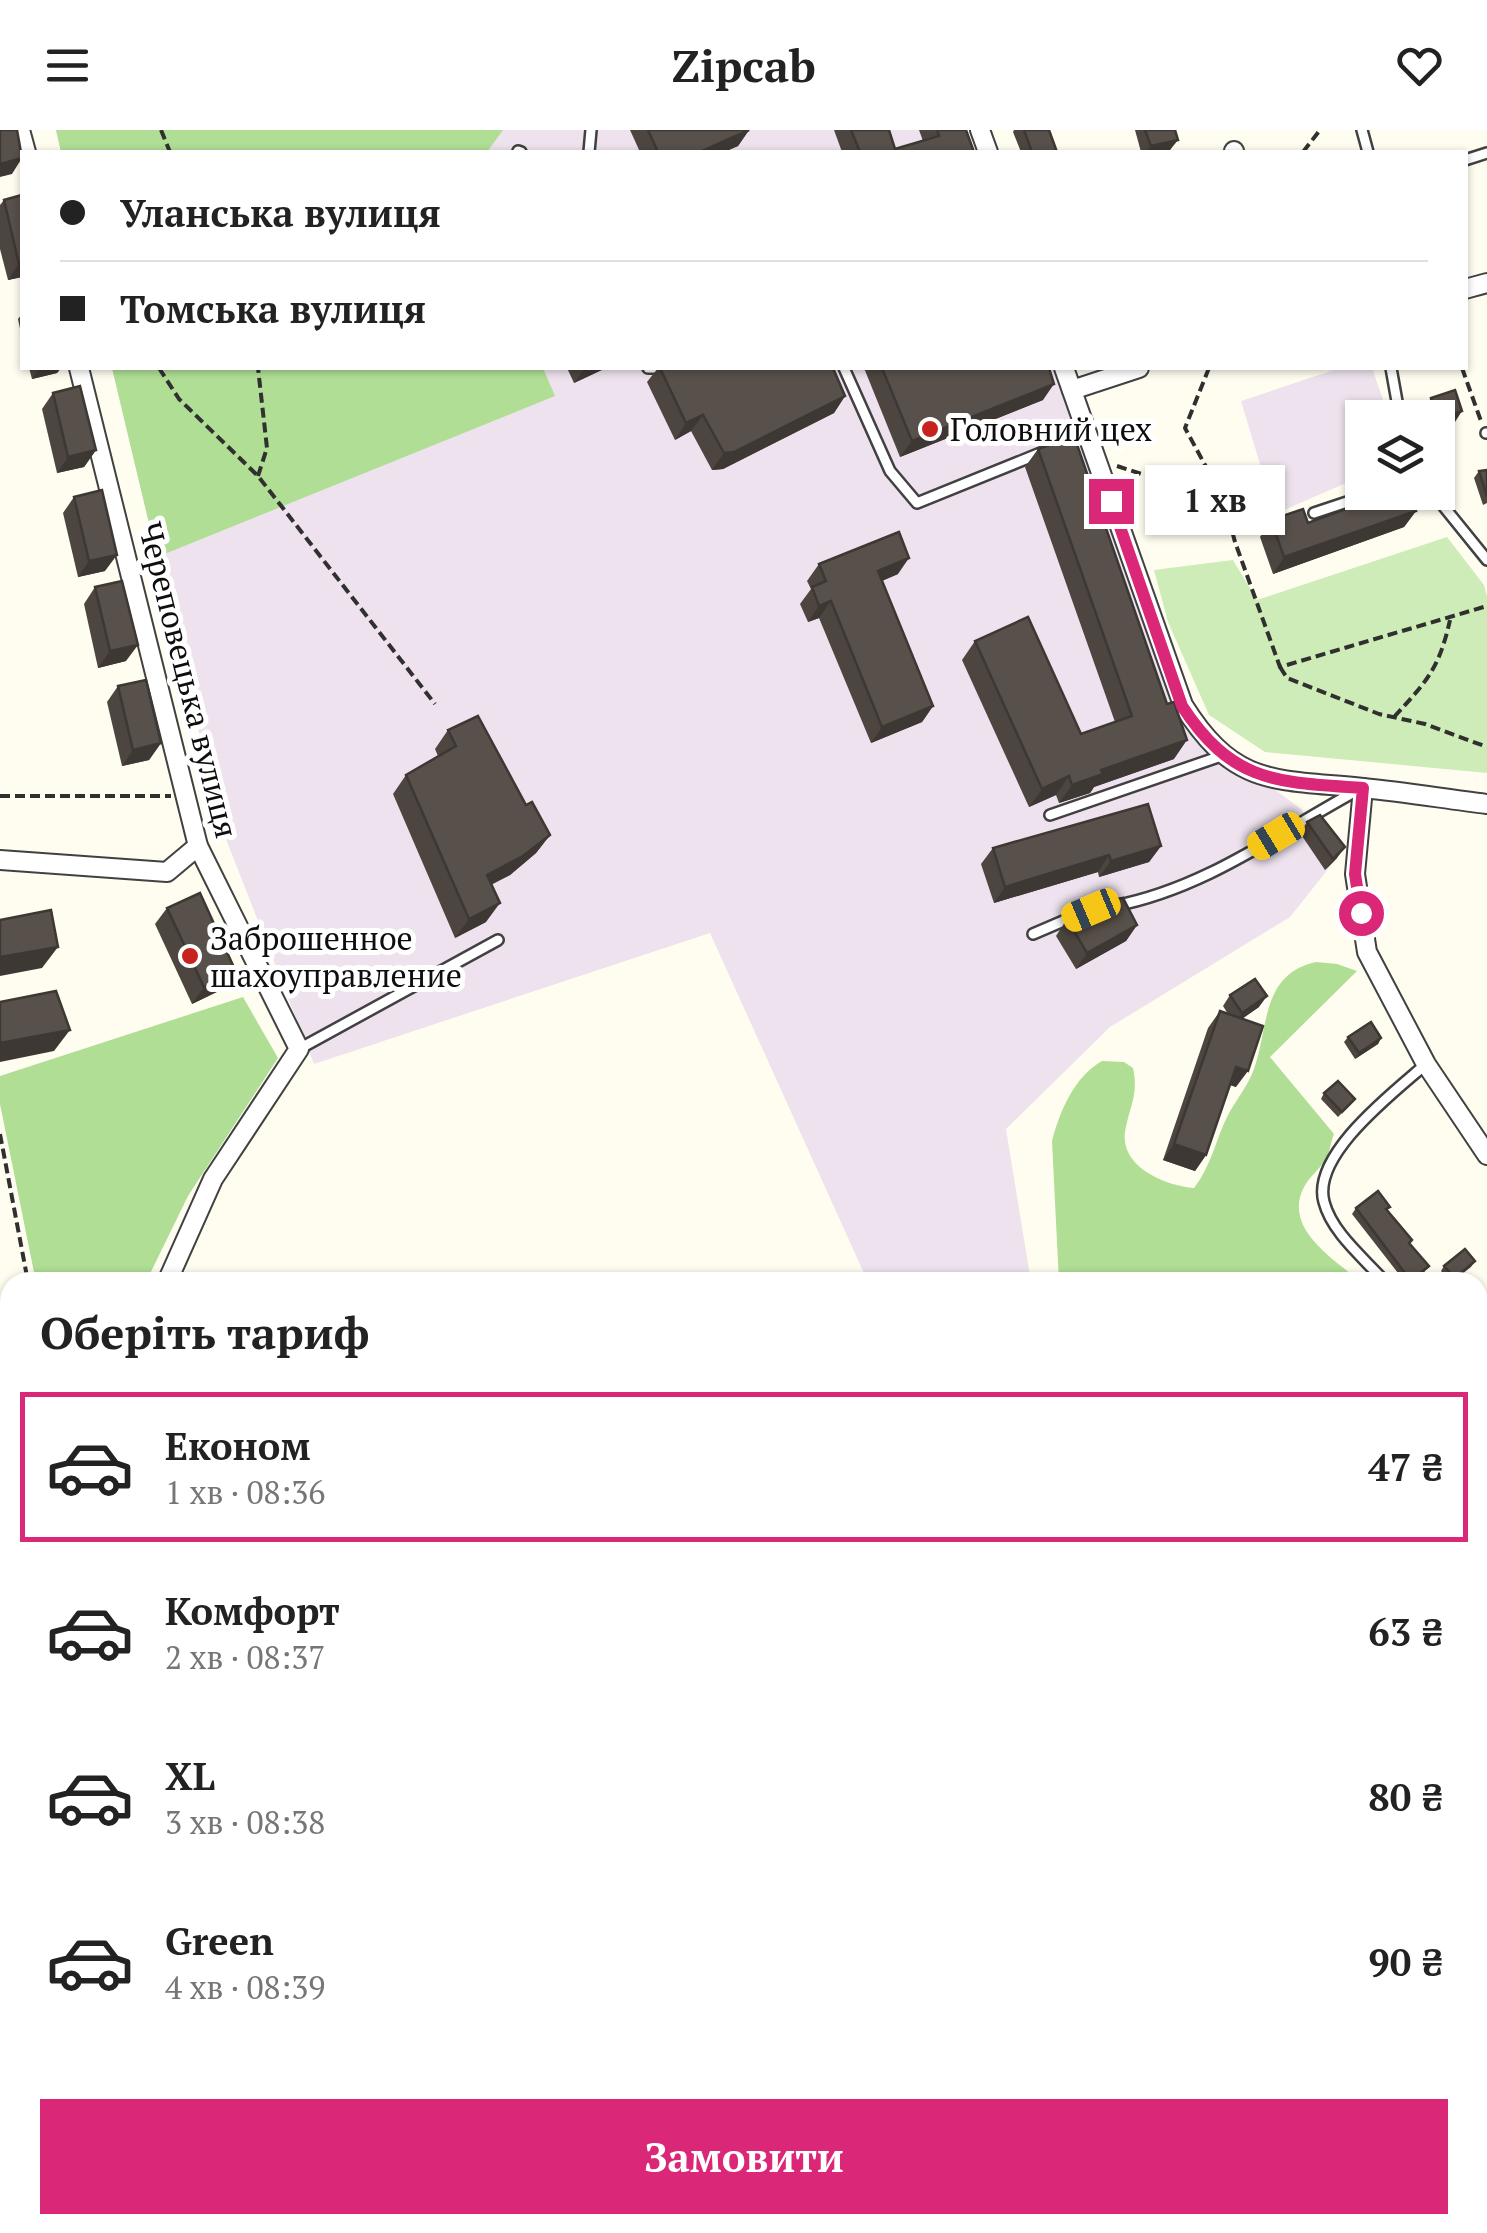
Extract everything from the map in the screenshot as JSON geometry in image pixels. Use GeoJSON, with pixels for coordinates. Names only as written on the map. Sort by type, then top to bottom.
{"type":"FeatureCollection","features":[{"type":"Feature","properties":{"kind":"street","name":"Череповецька вулиця"},"geometry":{"type":"LineString","coordinates":[[79,370],[198,846],[299,1049]]}},
{"type":"Feature","properties":{"kind":"street"},"geometry":{"type":"LineString","coordinates":[[1065,370],[1080,436],[1182,706],[1200,734],[1249,772],[1280,782],[1487,804]]}},
{"type":"Feature","properties":{"kind":"street"},"geometry":{"type":"LineString","coordinates":[[1072,390],[1133,370]]}},
{"type":"Feature","properties":{"kind":"street"},"geometry":{"type":"LineString","coordinates":[[1363,788],[1355,874],[1366,952],[1426,1064],[1487,1155]]}},
{"type":"Feature","properties":{"kind":"street"},"geometry":{"type":"LineString","coordinates":[[0,860],[167,872],[198,846]]}},
{"type":"Feature","properties":{"kind":"street"},"geometry":{"type":"LineString","coordinates":[[172,1272],[214,1179],[299,1049]]}},
{"type":"Feature","properties":{"kind":"lane"},"geometry":{"type":"LineString","coordinates":[[845,370],[890,471],[917,504],[1060,444]]}},
{"type":"Feature","properties":{"kind":"lane"},"geometry":{"type":"LineString","coordinates":[[1391,370],[1397,400]]}},
{"type":"Feature","properties":{"kind":"lane"},"geometry":{"type":"LineString","coordinates":[[1314,513],[1345,503]]}},
{"type":"Feature","properties":{"kind":"lane"},"geometry":{"type":"LineString","coordinates":[[1445,510],[1487,560]]}},
{"type":"Feature","properties":{"kind":"lane"},"geometry":{"type":"LineString","coordinates":[[1050,814],[1224,755]]}},
{"type":"Feature","properties":{"kind":"lane"},"geometry":{"type":"LineString","coordinates":[[1108,907],[1143,900],[1214,874],[1363,788]]}},
{"type":"Feature","properties":{"kind":"lane"},"geometry":{"type":"LineString","coordinates":[[1033,934],[1091,910]]}},
{"type":"Feature","properties":{"kind":"lane"},"geometry":{"type":"LineString","coordinates":[[299,1049],[498,940]]}},
{"type":"Feature","properties":{"kind":"lane"},"geometry":{"type":"LineString","coordinates":[[1376,1272],[1334,1224],[1323,1200],[1324,1176],[1362,1120],[1426,1064]]}},
{"type":"Feature","properties":{"kind":"path"},"geometry":{"type":"LineString","coordinates":[[1305,150],[1320,130]]}},
{"type":"Feature","properties":{"kind":"path"},"geometry":{"type":"LineString","coordinates":[[160,370],[179,399],[258,476],[435,704]]}},
{"type":"Feature","properties":{"kind":"path"},"geometry":{"type":"LineString","coordinates":[[258,370],[267,448],[258,476]]}},
{"type":"Feature","properties":{"kind":"path"},"geometry":{"type":"LineString","coordinates":[[1208,370],[1185,428],[1224,500],[1287,678],[1379,714],[1426,724],[1487,747]]}},
{"type":"Feature","properties":{"kind":"path"},"geometry":{"type":"LineString","coordinates":[[1463,370],[1487,433]]}},
{"type":"Feature","properties":{"kind":"path"},"geometry":{"type":"LineString","coordinates":[[1109,463],[1160,480],[1196,512],[1231,524]]}},
{"type":"Feature","properties":{"kind":"path"},"geometry":{"type":"LineString","coordinates":[[1280,667],[1487,606]]}},
{"type":"Feature","properties":{"kind":"path"},"geometry":{"type":"LineString","coordinates":[[1394,717],[1442,658],[1450,617]]}},
{"type":"Feature","properties":{"kind":"path"},"geometry":{"type":"LineString","coordinates":[[0,796],[185,796]]}},
{"type":"Feature","properties":{"kind":"path"},"geometry":{"type":"LineString","coordinates":[[0,1134],[26,1272]]}},
{"type":"Feature","properties":{"kind":"shaded area"},"geometry":{"type":"Polygon","coordinates":[[[56,130],[965,130],[973,150],[61,150],[56,130]]]}},
{"type":"Feature","properties":{"kind":"shaded area"},"geometry":{"type":"Polygon","coordinates":[[[112,370],[1060,370],[1208,740],[1301,809],[1337,858],[1290,917],[1110,1027],[1006,1129],[1029,1272],[863,1272],[710,933],[314,1064],[222,829],[112,370]]]}},
{"type":"Feature","properties":{"kind":"shaded area"},"geometry":{"type":"Polygon","coordinates":[[[1334,370],[1373,370],[1383,400],[1345,400],[1345,483],[1275,514],[1241,401],[1334,370]]]}},
{"type":"Feature","properties":{"kind":"green space"},"geometry":{"type":"Polygon","coordinates":[[[56,130],[503,130],[488,150],[61,150],[56,130]]]}},
{"type":"Feature","properties":{"kind":"green space"},"geometry":{"type":"Polygon","coordinates":[[[112,370],[544,370],[555,396],[157,557],[112,370]]]}},
{"type":"Feature","properties":{"kind":"green space"},"geometry":{"type":"Polygon","coordinates":[[[1447,537],[1484,585],[1487,596],[1487,773],[1265,752],[1209,715],[1168,622],[1154,570],[1233,560],[1257,600],[1447,537]]]}},
{"type":"Feature","properties":{"kind":"green space"},"geometry":{"type":"Polygon","coordinates":[[[1316,962],[1357,971],[1270,1057],[1334,1134],[1327,1157],[1303,1189],[1300,1218],[1315,1243],[1348,1272],[1059,1272],[1052,1141],[1076,1085],[1102,1061],[1124,1062],[1133,1068],[1134,1094],[1125,1132],[1130,1155],[1137,1165],[1159,1179],[1194,1188],[1251,1075],[1276,990],[1298,968],[1316,962]]]}},
{"type":"Feature","properties":{"kind":"green space"},"geometry":{"type":"Polygon","coordinates":[[[243,997],[278,1058],[188,1196],[151,1272],[34,1272],[0,1104],[0,1076],[243,997]]]}},
{"type":"Feature","properties":{"kind":"building"},"geometry":{"type":"Polygon","coordinates":[[[0,130],[17,130],[20,159],[0,164],[0,130]]]}},
{"type":"Feature","properties":{"kind":"building"},"geometry":{"type":"Polygon","coordinates":[[[648,130],[749,130],[704,150],[657,150],[648,130]]]}},
{"type":"Feature","properties":{"kind":"building"},"geometry":{"type":"Polygon","coordinates":[[[851,130],[889,130],[895,149],[939,136],[937,130],[966,130],[973,150],[859,150],[851,130]]]}},
{"type":"Feature","properties":{"kind":"building"},"geometry":{"type":"Polygon","coordinates":[[[1024,130],[1049,130],[1056,150],[1031,150],[1024,130]]]}},
{"type":"Feature","properties":{"kind":"building"},"geometry":{"type":"Polygon","coordinates":[[[1145,130],[1175,130],[1178,140],[1151,146],[1145,130]]]}},
{"type":"Feature","properties":{"kind":"building"},"geometry":{"type":"Polygon","coordinates":[[[20,196],[19,264],[4,200],[20,196]]]}},
{"type":"Feature","properties":{"kind":"building"},"geometry":{"type":"Polygon","coordinates":[[[661,370],[834,370],[845,396],[734,452],[724,453],[703,415],[686,423],[661,370]]]}},
{"type":"Feature","properties":{"kind":"building","name":"Головний цех"},"geometry":{"type":"Polygon","coordinates":[[[883,370],[1050,370],[1054,384],[912,441],[883,370]]]}},
{"type":"Feature","properties":{"kind":"building"},"geometry":{"type":"Polygon","coordinates":[[[80,386],[96,450],[68,457],[53,393],[80,386]]]}},
{"type":"Feature","properties":{"kind":"building"},"geometry":{"type":"Polygon","coordinates":[[[1455,390],[1462,411],[1455,414],[1455,400],[1431,398],[1455,390]]]}},
{"type":"Feature","properties":{"kind":"building"},"geometry":{"type":"Polygon","coordinates":[[[1074,436],[1167,704],[1174,702],[1187,740],[1101,770],[1103,774],[1072,785],[1069,776],[1042,789],[975,641],[1028,617],[1081,734],[1132,716],[1038,449],[1074,436]]]}},
{"type":"Feature","properties":{"kind":"building"},"geometry":{"type":"Polygon","coordinates":[[[1487,470],[1487,496],[1479,471],[1487,470]]]}},
{"type":"Feature","properties":{"kind":"building"},"geometry":{"type":"Polygon","coordinates":[[[102,490],[117,555],[89,561],[74,497],[102,490]]]}},
{"type":"Feature","properties":{"kind":"building"},"geometry":{"type":"Polygon","coordinates":[[[1303,509],[1308,523],[1345,509],[1416,511],[1284,557],[1271,520],[1303,509]]]}},
{"type":"Feature","properties":{"kind":"building"},"geometry":{"type":"Polygon","coordinates":[[[899,532],[909,558],[878,571],[933,706],[882,727],[831,601],[819,606],[812,587],[826,581],[819,564],[899,532]]]}},
{"type":"Feature","properties":{"kind":"building"},"geometry":{"type":"Polygon","coordinates":[[[122,581],[138,645],[110,651],[95,587],[122,581]]]}},
{"type":"Feature","properties":{"kind":"building"},"geometry":{"type":"Polygon","coordinates":[[[146,680],[161,743],[133,750],[118,686],[146,680]]]}},
{"type":"Feature","properties":{"kind":"building"},"geometry":{"type":"Polygon","coordinates":[[[478,716],[526,805],[532,802],[550,835],[523,856],[487,875],[500,903],[469,919],[406,775],[456,746],[448,730],[478,716]]]}},
{"type":"Feature","properties":{"kind":"building"},"geometry":{"type":"Polygon","coordinates":[[[1148,804],[1161,846],[1111,861],[1109,855],[1005,887],[993,848],[1148,804]]]}},
{"type":"Feature","properties":{"kind":"building"},"geometry":{"type":"Polygon","coordinates":[[[1320,815],[1345,847],[1333,859],[1307,822],[1320,815]]]}},
{"type":"Feature","properties":{"kind":"building"},"geometry":{"type":"Polygon","coordinates":[[[200,893],[236,972],[204,987],[167,908],[200,893]]]}},
{"type":"Feature","properties":{"kind":"building"},"geometry":{"type":"Polygon","coordinates":[[[1123,898],[1137,925],[1087,953],[1067,919],[1105,901],[1123,898]]]}},
{"type":"Feature","properties":{"kind":"building"},"geometry":{"type":"Polygon","coordinates":[[[51,910],[58,947],[0,957],[0,920],[51,910]]]}},
{"type":"Feature","properties":{"kind":"building"},"geometry":{"type":"Polygon","coordinates":[[[1255,979],[1267,996],[1242,1013],[1230,995],[1255,979]]]}},
{"type":"Feature","properties":{"kind":"building"},"geometry":{"type":"Polygon","coordinates":[[[56,991],[70,1030],[0,1043],[0,1002],[56,991]]]}},
{"type":"Feature","properties":{"kind":"building"},"geometry":{"type":"Polygon","coordinates":[[[1220,1011],[1263,1026],[1248,1071],[1236,1067],[1206,1155],[1174,1144],[1220,1011]]]}},
{"type":"Feature","properties":{"kind":"building"},"geometry":{"type":"Polygon","coordinates":[[[1371,1022],[1381,1038],[1359,1053],[1348,1037],[1371,1022]]]}},
{"type":"Feature","properties":{"kind":"building"},"geometry":{"type":"Polygon","coordinates":[[[1338,1081],[1355,1099],[1342,1112],[1324,1093],[1338,1081]]]}},
{"type":"Feature","properties":{"kind":"building"},"geometry":{"type":"Polygon","coordinates":[[[1378,1191],[1390,1207],[1386,1209],[1412,1240],[1409,1243],[1429,1266],[1422,1272],[1404,1272],[1356,1208],[1378,1191]]]}},
{"type":"Feature","properties":{"kind":"building"},"geometry":{"type":"Polygon","coordinates":[[[1465,1249],[1475,1261],[1462,1272],[1450,1272],[1444,1266],[1465,1249]]]}},
{"type":"Feature","properties":{"kind":"place","name":"Головний цех"},"geometry":{"type":"Point","coordinates":[930,429]}},
{"type":"Feature","properties":{"kind":"place","name":"Заброшенное шахоуправление"},"geometry":{"type":"Point","coordinates":[190,956]}},
{"type":"Feature","properties":{"kind":"route"},"geometry":{"type":"LineString","coordinates":[[1111,501],[1182,706],[1200,734],[1249,772],[1280,782],[1363,788],[1355,874],[1361,913]]}}]}
